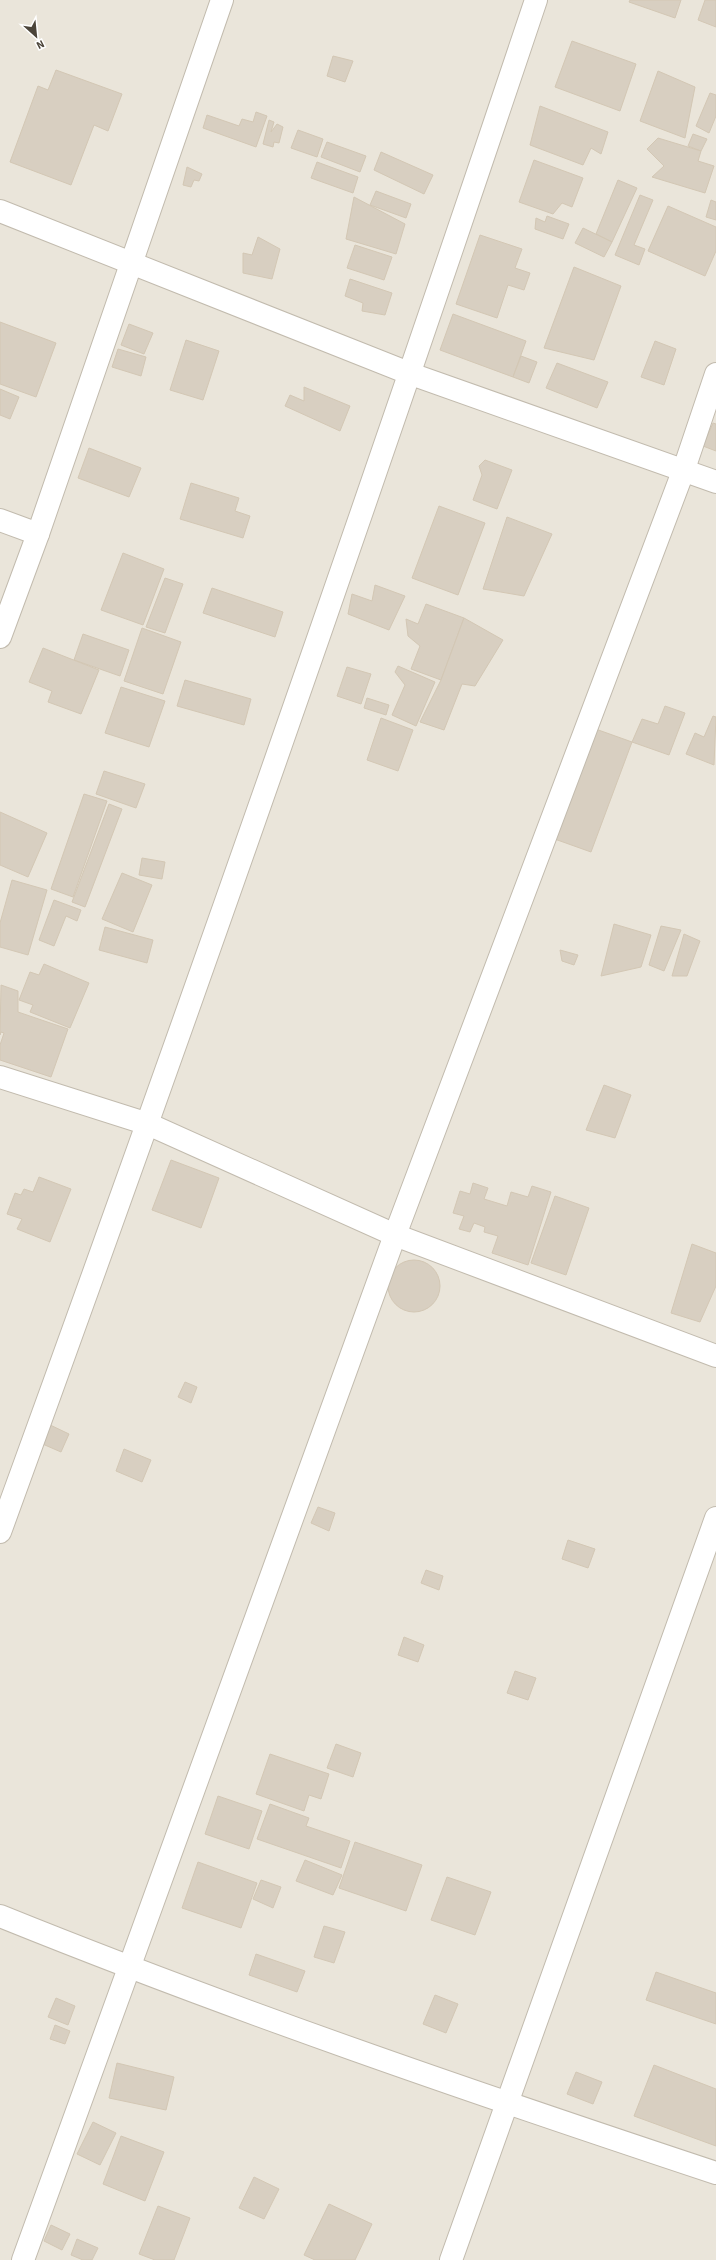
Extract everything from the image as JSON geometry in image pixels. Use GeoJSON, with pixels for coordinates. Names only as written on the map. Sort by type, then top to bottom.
{"type":"FeatureCollection","features":[{"type":"Feature","properties":{"kind":"street"},"geometry":{"type":"LineString","coordinates":[[0,637],[38,534],[133,262],[222,0]]}},
{"type":"Feature","properties":{"kind":"street"},"geometry":{"type":"LineString","coordinates":[[0,1532],[148,1124],[411,374],[536,0]]}},
{"type":"Feature","properties":{"kind":"street"},"geometry":{"type":"LineString","coordinates":[[0,211],[133,262],[411,374],[684,469],[716,482]]}},
{"type":"Feature","properties":{"kind":"street"},"geometry":{"type":"LineString","coordinates":[[23,2260],[128,1967],[395,1235],[684,469],[716,374]]}},
{"type":"Feature","properties":{"kind":"street"},"geometry":{"type":"LineString","coordinates":[[0,520],[38,534]]}},
{"type":"Feature","properties":{"kind":"street"},"geometry":{"type":"LineString","coordinates":[[0,1077],[148,1124],[395,1235],[716,1356]]}},
{"type":"Feature","properties":{"kind":"street"},"geometry":{"type":"LineString","coordinates":[[451,2260],[716,1518]]}},
{"type":"Feature","properties":{"kind":"street"},"geometry":{"type":"LineString","coordinates":[[0,1916],[128,1967],[507,2104],[716,2173]]}},
{"type":"Feature","properties":{"kind":"shaded area"},"geometry":{"type":"Polygon","coordinates":[[[0,0],[716,0],[716,2260],[0,2260],[0,0]]]}},
{"type":"Feature","properties":{"kind":"building"},"geometry":{"type":"Polygon","coordinates":[[[630,0],[681,0],[675,18],[629,2],[630,0]]]}},
{"type":"Feature","properties":{"kind":"building"},"geometry":{"type":"Polygon","coordinates":[[[705,0],[716,0],[716,27],[698,20],[705,0]]]}},
{"type":"Feature","properties":{"kind":"building"},"geometry":{"type":"Polygon","coordinates":[[[572,41],[636,64],[620,111],[555,87],[572,41]]]}},
{"type":"Feature","properties":{"kind":"building"},"geometry":{"type":"Polygon","coordinates":[[[333,56],[353,61],[345,82],[327,76],[333,56]]]}},
{"type":"Feature","properties":{"kind":"building"},"geometry":{"type":"Polygon","coordinates":[[[56,70],[122,94],[108,131],[94,125],[71,185],[10,162],[38,86],[48,90],[56,70]]]}},
{"type":"Feature","properties":{"kind":"building"},"geometry":{"type":"Polygon","coordinates":[[[658,71],[695,87],[685,138],[640,121],[658,71]]]}},
{"type":"Feature","properties":{"kind":"building"},"geometry":{"type":"Polygon","coordinates":[[[710,93],[716,95],[716,116],[709,133],[696,126],[710,93]]]}},
{"type":"Feature","properties":{"kind":"building"},"geometry":{"type":"Polygon","coordinates":[[[540,106],[608,132],[601,154],[591,148],[583,165],[530,145],[540,106]]]}},
{"type":"Feature","properties":{"kind":"building"},"geometry":{"type":"Polygon","coordinates":[[[256,112],[267,116],[256,147],[203,128],[207,115],[239,126],[242,119],[253,122],[256,112]]]}},
{"type":"Feature","properties":{"kind":"building"},"geometry":{"type":"Polygon","coordinates":[[[269,120],[274,122],[271,132],[277,124],[283,127],[279,143],[274,142],[273,147],[263,144],[269,120]]]}},
{"type":"Feature","properties":{"kind":"building"},"geometry":{"type":"Polygon","coordinates":[[[298,130],[323,139],[317,157],[291,148],[298,130]]]}},
{"type":"Feature","properties":{"kind":"building"},"geometry":{"type":"Polygon","coordinates":[[[693,134],[707,139],[701,151],[688,146],[693,134]]]}},
{"type":"Feature","properties":{"kind":"building"},"geometry":{"type":"Polygon","coordinates":[[[658,138],[701,151],[698,161],[714,166],[705,193],[652,177],[664,166],[647,149],[658,138]]]}},
{"type":"Feature","properties":{"kind":"building"},"geometry":{"type":"Polygon","coordinates":[[[327,142],[366,156],[360,172],[321,157],[327,142]]]}},
{"type":"Feature","properties":{"kind":"building"},"geometry":{"type":"Polygon","coordinates":[[[381,152],[433,175],[424,194],[374,170],[381,152]]]}},
{"type":"Feature","properties":{"kind":"building"},"geometry":{"type":"Polygon","coordinates":[[[534,160],[583,178],[572,207],[562,203],[553,214],[519,202],[534,160]]]}},
{"type":"Feature","properties":{"kind":"building"},"geometry":{"type":"Polygon","coordinates":[[[317,162],[358,177],[353,193],[311,178],[317,162]]]}},
{"type":"Feature","properties":{"kind":"building"},"geometry":{"type":"Polygon","coordinates":[[[187,167],[202,174],[199,181],[194,180],[191,187],[183,185],[187,167]]]}},
{"type":"Feature","properties":{"kind":"building"},"geometry":{"type":"Polygon","coordinates":[[[618,180],[637,188],[612,242],[596,234],[618,180]]]}},
{"type":"Feature","properties":{"kind":"building"},"geometry":{"type":"Polygon","coordinates":[[[376,191],[411,204],[406,218],[370,205],[376,191]]]}},
{"type":"Feature","properties":{"kind":"building"},"geometry":{"type":"Polygon","coordinates":[[[640,195],[653,200],[634,245],[645,249],[639,265],[615,255],[640,195]]]}},
{"type":"Feature","properties":{"kind":"building"},"geometry":{"type":"Polygon","coordinates":[[[354,197],[405,224],[396,254],[346,239],[354,197]]]}},
{"type":"Feature","properties":{"kind":"building"},"geometry":{"type":"Polygon","coordinates":[[[711,200],[716,202],[716,220],[706,217],[711,200]]]}},
{"type":"Feature","properties":{"kind":"building"},"geometry":{"type":"Polygon","coordinates":[[[668,206],[716,227],[716,251],[705,276],[648,251],[668,206]]]}},
{"type":"Feature","properties":{"kind":"building"},"geometry":{"type":"Polygon","coordinates":[[[547,216],[569,224],[563,239],[535,229],[536,218],[545,222],[547,216]]]}},
{"type":"Feature","properties":{"kind":"building"},"geometry":{"type":"Polygon","coordinates":[[[583,228],[612,242],[604,257],[575,243],[583,228]]]}},
{"type":"Feature","properties":{"kind":"building"},"geometry":{"type":"Polygon","coordinates":[[[480,235],[522,249],[515,268],[530,273],[524,290],[508,285],[497,318],[456,304],[480,235]]]}},
{"type":"Feature","properties":{"kind":"building"},"geometry":{"type":"Polygon","coordinates":[[[258,237],[280,249],[272,279],[243,273],[243,253],[252,255],[258,237]]]}},
{"type":"Feature","properties":{"kind":"building"},"geometry":{"type":"Polygon","coordinates":[[[355,245],[392,257],[384,280],[347,268],[355,245]]]}},
{"type":"Feature","properties":{"kind":"building"},"geometry":{"type":"Polygon","coordinates":[[[574,267],[621,286],[594,360],[544,348],[574,267]]]}},
{"type":"Feature","properties":{"kind":"building"},"geometry":{"type":"Polygon","coordinates":[[[350,279],[392,293],[385,315],[362,311],[363,303],[345,296],[350,279]]]}},
{"type":"Feature","properties":{"kind":"building"},"geometry":{"type":"Polygon","coordinates":[[[453,314],[526,341],[513,377],[440,350],[453,314]]]}},
{"type":"Feature","properties":{"kind":"building"},"geometry":{"type":"Polygon","coordinates":[[[0,322],[56,343],[36,397],[0,384],[0,322]]]}},
{"type":"Feature","properties":{"kind":"building"},"geometry":{"type":"Polygon","coordinates":[[[129,324],[153,333],[144,354],[121,345],[129,324]]]}},
{"type":"Feature","properties":{"kind":"building"},"geometry":{"type":"Polygon","coordinates":[[[186,340],[219,351],[203,400],[170,390],[186,340]]]}},
{"type":"Feature","properties":{"kind":"building"},"geometry":{"type":"Polygon","coordinates":[[[655,341],[676,349],[664,385],[641,377],[655,341]]]}},
{"type":"Feature","properties":{"kind":"building"},"geometry":{"type":"Polygon","coordinates":[[[118,349],[146,357],[141,376],[112,367],[118,349]]]}},
{"type":"Feature","properties":{"kind":"building"},"geometry":{"type":"Polygon","coordinates":[[[521,356],[537,362],[529,383],[513,377],[521,356]]]}},
{"type":"Feature","properties":{"kind":"building"},"geometry":{"type":"Polygon","coordinates":[[[557,363],[608,382],[597,408],[546,388],[557,363]]]}},
{"type":"Feature","properties":{"kind":"building"},"geometry":{"type":"Polygon","coordinates":[[[304,387],[350,406],[340,431],[285,406],[290,395],[304,401],[304,387]]]}},
{"type":"Feature","properties":{"kind":"building"},"geometry":{"type":"Polygon","coordinates":[[[0,389],[19,397],[10,419],[0,415],[0,389]]]}},
{"type":"Feature","properties":{"kind":"building"},"geometry":{"type":"Polygon","coordinates":[[[713,423],[716,424],[716,451],[703,446],[713,423]]]}},
{"type":"Feature","properties":{"kind":"building"},"geometry":{"type":"Polygon","coordinates":[[[89,448],[141,468],[129,497],[78,478],[89,448]]]}},
{"type":"Feature","properties":{"kind":"building"},"geometry":{"type":"Polygon","coordinates":[[[485,460],[512,470],[497,509],[473,500],[482,475],[479,466],[485,460]]]}},
{"type":"Feature","properties":{"kind":"building"},"geometry":{"type":"Polygon","coordinates":[[[191,483],[239,498],[235,511],[250,516],[243,538],[180,519],[191,483]]]}},
{"type":"Feature","properties":{"kind":"building"},"geometry":{"type":"Polygon","coordinates":[[[439,506],[485,523],[458,595],[412,578],[439,506]]]}},
{"type":"Feature","properties":{"kind":"building"},"geometry":{"type":"Polygon","coordinates":[[[507,517],[552,534],[524,596],[483,589],[507,517]]]}},
{"type":"Feature","properties":{"kind":"building"},"geometry":{"type":"Polygon","coordinates":[[[123,553],[164,569],[143,625],[101,610],[123,553]]]}},
{"type":"Feature","properties":{"kind":"building"},"geometry":{"type":"Polygon","coordinates":[[[165,578],[183,584],[165,633],[146,627],[165,578]]]}},
{"type":"Feature","properties":{"kind":"building"},"geometry":{"type":"Polygon","coordinates":[[[375,585],[405,596],[389,630],[348,614],[352,594],[372,601],[375,585]]]}},
{"type":"Feature","properties":{"kind":"building"},"geometry":{"type":"Polygon","coordinates":[[[212,588],[283,612],[275,637],[203,613],[212,588]]]}},
{"type":"Feature","properties":{"kind":"building"},"geometry":{"type":"Polygon","coordinates":[[[426,604],[464,618],[441,680],[411,669],[420,646],[408,636],[406,619],[418,624],[426,604]]]}},
{"type":"Feature","properties":{"kind":"building"},"geometry":{"type":"Polygon","coordinates":[[[464,618],[503,640],[475,686],[462,684],[444,730],[420,722],[441,680],[464,618]]]}},
{"type":"Feature","properties":{"kind":"building"},"geometry":{"type":"Polygon","coordinates":[[[142,628],[181,642],[163,694],[124,681],[142,628]]]}},
{"type":"Feature","properties":{"kind":"building"},"geometry":{"type":"Polygon","coordinates":[[[83,634],[129,650],[120,676],[74,660],[83,634]]]}},
{"type":"Feature","properties":{"kind":"building"},"geometry":{"type":"Polygon","coordinates":[[[43,648],[99,670],[81,714],[48,702],[52,691],[29,682],[43,648]]]}},
{"type":"Feature","properties":{"kind":"building"},"geometry":{"type":"Polygon","coordinates":[[[398,666],[435,682],[416,726],[392,715],[405,685],[395,672],[398,666]]]}},
{"type":"Feature","properties":{"kind":"building"},"geometry":{"type":"Polygon","coordinates":[[[347,667],[371,674],[361,704],[337,696],[347,667]]]}},
{"type":"Feature","properties":{"kind":"building"},"geometry":{"type":"Polygon","coordinates":[[[185,680],[251,699],[244,725],[177,706],[185,680]]]}},
{"type":"Feature","properties":{"kind":"building"},"geometry":{"type":"Polygon","coordinates":[[[121,687],[165,701],[149,747],[105,733],[121,687]]]}},
{"type":"Feature","properties":{"kind":"building"},"geometry":{"type":"Polygon","coordinates":[[[367,698],[389,705],[386,715],[364,708],[367,698]]]}},
{"type":"Feature","properties":{"kind":"building"},"geometry":{"type":"Polygon","coordinates":[[[665,706],[685,713],[669,755],[632,742],[642,719],[658,724],[665,706]]]}},
{"type":"Feature","properties":{"kind":"building"},"geometry":{"type":"Polygon","coordinates":[[[713,716],[716,717],[714,765],[686,754],[695,733],[704,737],[713,716]]]}},
{"type":"Feature","properties":{"kind":"building"},"geometry":{"type":"Polygon","coordinates":[[[381,718],[413,730],[398,771],[367,760],[381,718]]]}},
{"type":"Feature","properties":{"kind":"building"},"geometry":{"type":"Polygon","coordinates":[[[590,727],[632,742],[591,852],[549,837],[590,727]]]}},
{"type":"Feature","properties":{"kind":"building"},"geometry":{"type":"Polygon","coordinates":[[[104,771],[145,784],[136,808],[96,794],[104,771]]]}},
{"type":"Feature","properties":{"kind":"building"},"geometry":{"type":"Polygon","coordinates":[[[84,794],[107,801],[73,897],[51,889],[84,794]]]}},
{"type":"Feature","properties":{"kind":"building"},"geometry":{"type":"Polygon","coordinates":[[[109,804],[122,809],[85,907],[72,902],[109,804]]]}},
{"type":"Feature","properties":{"kind":"building"},"geometry":{"type":"Polygon","coordinates":[[[0,812],[47,833],[28,877],[0,865],[0,812]]]}},
{"type":"Feature","properties":{"kind":"building"},"geometry":{"type":"Polygon","coordinates":[[[142,858],[165,862],[162,879],[139,875],[142,858]]]}},
{"type":"Feature","properties":{"kind":"building"},"geometry":{"type":"Polygon","coordinates":[[[122,873],[152,885],[133,932],[102,919],[122,873]]]}},
{"type":"Feature","properties":{"kind":"building"},"geometry":{"type":"Polygon","coordinates":[[[12,880],[47,890],[28,955],[0,947],[0,923],[12,880]]]}},
{"type":"Feature","properties":{"kind":"building"},"geometry":{"type":"Polygon","coordinates":[[[54,900],[81,910],[77,921],[66,916],[54,946],[39,940],[54,900]]]}},
{"type":"Feature","properties":{"kind":"building"},"geometry":{"type":"Polygon","coordinates":[[[614,924],[651,935],[641,967],[601,976],[614,924]]]}},
{"type":"Feature","properties":{"kind":"building"},"geometry":{"type":"Polygon","coordinates":[[[661,926],[681,930],[664,971],[649,965],[661,926]]]}},
{"type":"Feature","properties":{"kind":"building"},"geometry":{"type":"Polygon","coordinates":[[[105,927],[153,940],[147,963],[99,950],[105,927]]]}},
{"type":"Feature","properties":{"kind":"building"},"geometry":{"type":"Polygon","coordinates":[[[684,934],[700,941],[687,976],[672,976],[684,934]]]}},
{"type":"Feature","properties":{"kind":"building"},"geometry":{"type":"Polygon","coordinates":[[[560,950],[578,955],[574,965],[562,961],[560,950]]]}},
{"type":"Feature","properties":{"kind":"building"},"geometry":{"type":"Polygon","coordinates":[[[44,964],[89,983],[70,1028],[30,1012],[33,1005],[19,1000],[30,972],[39,975],[44,964]]]}},
{"type":"Feature","properties":{"kind":"building"},"geometry":{"type":"Polygon","coordinates":[[[1,985],[18,991],[18,1012],[68,1029],[51,1077],[0,1060],[0,1045],[4,1033],[1,1032],[0,1035],[1,985]]]}},
{"type":"Feature","properties":{"kind":"building"},"geometry":{"type":"Polygon","coordinates":[[[604,1085],[631,1095],[615,1138],[586,1130],[604,1085]]]}},
{"type":"Feature","properties":{"kind":"building"},"geometry":{"type":"Polygon","coordinates":[[[171,1160],[219,1178],[201,1228],[152,1210],[171,1160]]]}},
{"type":"Feature","properties":{"kind":"building"},"geometry":{"type":"Polygon","coordinates":[[[39,1177],[71,1189],[50,1242],[17,1229],[22,1219],[7,1214],[15,1193],[21,1195],[24,1189],[33,1192],[39,1177]]]}},
{"type":"Feature","properties":{"kind":"building"},"geometry":{"type":"Polygon","coordinates":[[[473,1183],[488,1188],[484,1199],[507,1206],[511,1192],[528,1197],[532,1186],[551,1192],[528,1265],[492,1253],[498,1236],[484,1232],[485,1227],[474,1223],[470,1232],[459,1229],[464,1216],[453,1213],[460,1191],[470,1194],[473,1183]]]}},
{"type":"Feature","properties":{"kind":"building"},"geometry":{"type":"Polygon","coordinates":[[[555,1196],[589,1208],[566,1275],[531,1263],[555,1196]]]}},
{"type":"Feature","properties":{"kind":"building"},"geometry":{"type":"Polygon","coordinates":[[[692,1244],[716,1253],[716,1286],[700,1322],[671,1313],[692,1244]]]}},
{"type":"Feature","properties":{"kind":"building"},"geometry":{"type":"Polygon","coordinates":[[[409,1260],[419,1260],[433,1267],[440,1281],[440,1291],[433,1305],[419,1312],[409,1312],[399,1308],[392,1301],[388,1291],[388,1281],[392,1271],[399,1264],[409,1260]]]}},
{"type":"Feature","properties":{"kind":"building"},"geometry":{"type":"Polygon","coordinates":[[[185,1382],[197,1387],[191,1403],[178,1397],[185,1382]]]}},
{"type":"Feature","properties":{"kind":"building"},"geometry":{"type":"Polygon","coordinates":[[[46,1423],[69,1434],[61,1452],[38,1442],[46,1423]]]}},
{"type":"Feature","properties":{"kind":"building"},"geometry":{"type":"Polygon","coordinates":[[[124,1449],[151,1460],[142,1482],[116,1471],[124,1449]]]}},
{"type":"Feature","properties":{"kind":"building"},"geometry":{"type":"Polygon","coordinates":[[[318,1507],[335,1513],[329,1531],[311,1523],[318,1507]]]}},
{"type":"Feature","properties":{"kind":"building"},"geometry":{"type":"Polygon","coordinates":[[[568,1540],[595,1549],[588,1568],[562,1559],[568,1540]]]}},
{"type":"Feature","properties":{"kind":"building"},"geometry":{"type":"Polygon","coordinates":[[[426,1570],[443,1576],[439,1590],[421,1583],[426,1570]]]}},
{"type":"Feature","properties":{"kind":"building"},"geometry":{"type":"Polygon","coordinates":[[[404,1637],[424,1645],[418,1662],[398,1655],[404,1637]]]}},
{"type":"Feature","properties":{"kind":"building"},"geometry":{"type":"Polygon","coordinates":[[[515,1671],[536,1678],[528,1700],[507,1693],[515,1671]]]}},
{"type":"Feature","properties":{"kind":"building"},"geometry":{"type":"Polygon","coordinates":[[[336,1744],[361,1753],[353,1777],[327,1768],[336,1744]]]}},
{"type":"Feature","properties":{"kind":"building"},"geometry":{"type":"Polygon","coordinates":[[[270,1754],[329,1774],[321,1799],[309,1795],[304,1811],[256,1794],[270,1754]]]}},
{"type":"Feature","properties":{"kind":"building"},"geometry":{"type":"Polygon","coordinates":[[[218,1796],[262,1811],[249,1849],[205,1834],[218,1796]]]}},
{"type":"Feature","properties":{"kind":"building"},"geometry":{"type":"Polygon","coordinates":[[[270,1804],[309,1818],[306,1826],[350,1841],[341,1868],[257,1839],[270,1804]]]}},
{"type":"Feature","properties":{"kind":"building"},"geometry":{"type":"Polygon","coordinates":[[[355,1842],[422,1865],[406,1911],[339,1888],[355,1842]]]}},
{"type":"Feature","properties":{"kind":"building"},"geometry":{"type":"Polygon","coordinates":[[[305,1860],[342,1875],[333,1895],[296,1881],[305,1860]]]}},
{"type":"Feature","properties":{"kind":"building"},"geometry":{"type":"Polygon","coordinates":[[[198,1862],[257,1883],[241,1928],[182,1908],[198,1862]]]}},
{"type":"Feature","properties":{"kind":"building"},"geometry":{"type":"Polygon","coordinates":[[[447,1877],[491,1892],[475,1935],[431,1920],[447,1877]]]}},
{"type":"Feature","properties":{"kind":"building"},"geometry":{"type":"Polygon","coordinates":[[[261,1880],[281,1887],[273,1908],[253,1899],[261,1880]]]}},
{"type":"Feature","properties":{"kind":"building"},"geometry":{"type":"Polygon","coordinates":[[[324,1926],[345,1932],[334,1963],[314,1957],[324,1926]]]}},
{"type":"Feature","properties":{"kind":"building"},"geometry":{"type":"Polygon","coordinates":[[[256,1954],[305,1971],[297,1992],[249,1975],[256,1954]]]}},
{"type":"Feature","properties":{"kind":"building"},"geometry":{"type":"Polygon","coordinates":[[[656,1972],[716,1993],[716,2024],[646,2000],[656,1972]]]}},
{"type":"Feature","properties":{"kind":"building"},"geometry":{"type":"Polygon","coordinates":[[[435,1995],[458,2004],[446,2033],[423,2024],[435,1995]]]}},
{"type":"Feature","properties":{"kind":"building"},"geometry":{"type":"Polygon","coordinates":[[[56,1998],[75,2006],[68,2025],[48,2017],[56,1998]]]}},
{"type":"Feature","properties":{"kind":"building"},"geometry":{"type":"Polygon","coordinates":[[[55,2025],[70,2031],[65,2044],[50,2039],[55,2025]]]}},
{"type":"Feature","properties":{"kind":"building"},"geometry":{"type":"Polygon","coordinates":[[[117,2063],[174,2077],[166,2110],[109,2098],[117,2063]]]}},
{"type":"Feature","properties":{"kind":"building"},"geometry":{"type":"Polygon","coordinates":[[[654,2065],[716,2089],[716,2146],[634,2116],[654,2065]]]}},
{"type":"Feature","properties":{"kind":"building"},"geometry":{"type":"Polygon","coordinates":[[[576,2072],[602,2082],[593,2104],[567,2094],[576,2072]]]}},
{"type":"Feature","properties":{"kind":"building"},"geometry":{"type":"Polygon","coordinates":[[[93,2122],[116,2133],[100,2165],[77,2154],[93,2122]]]}},
{"type":"Feature","properties":{"kind":"building"},"geometry":{"type":"Polygon","coordinates":[[[121,2136],[164,2152],[145,2201],[103,2184],[121,2136]]]}},
{"type":"Feature","properties":{"kind":"building"},"geometry":{"type":"Polygon","coordinates":[[[254,2177],[279,2189],[264,2219],[239,2208],[254,2177]]]}},
{"type":"Feature","properties":{"kind":"building"},"geometry":{"type":"Polygon","coordinates":[[[329,2204],[372,2224],[355,2260],[315,2260],[304,2255],[329,2204]]]}},
{"type":"Feature","properties":{"kind":"building"},"geometry":{"type":"Polygon","coordinates":[[[158,2206],[190,2218],[174,2260],[155,2260],[139,2254],[158,2206]]]}},
{"type":"Feature","properties":{"kind":"building"},"geometry":{"type":"Polygon","coordinates":[[[51,2225],[70,2234],[62,2250],[44,2241],[51,2225]]]}},
{"type":"Feature","properties":{"kind":"building"},"geometry":{"type":"Polygon","coordinates":[[[77,2239],[98,2248],[92,2260],[83,2260],[71,2255],[77,2239]]]}}]}
